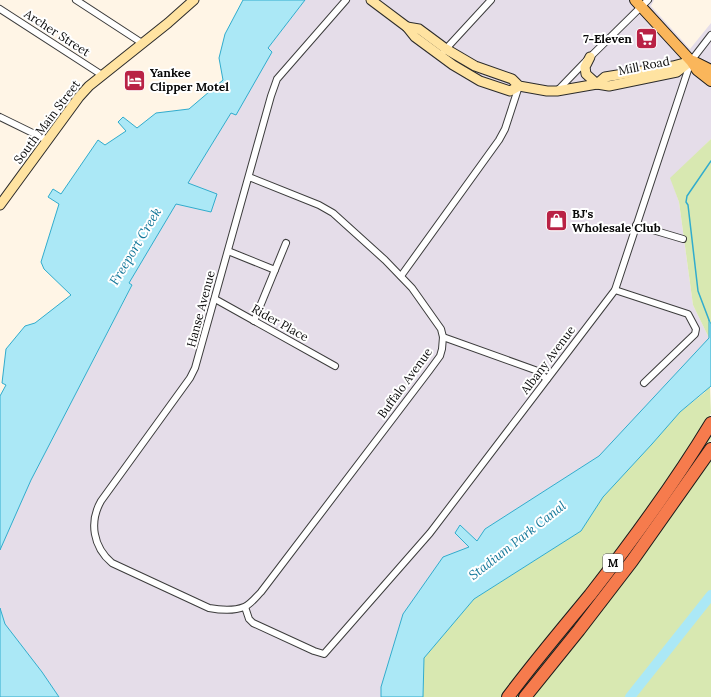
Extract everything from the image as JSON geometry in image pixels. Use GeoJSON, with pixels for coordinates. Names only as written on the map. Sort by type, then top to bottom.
{"type":"FeatureCollection","features":[{"type":"Feature","properties":{"kind":"highway","name":"M"},"geometry":{"type":"LineString","coordinates":[[508,697],[636,532],[676,476],[711,423]]}},
{"type":"Feature","properties":{"kind":"highway","name":"M"},"geometry":{"type":"LineString","coordinates":[[525,697],[632,561],[711,450]]}},
{"type":"Feature","properties":{"kind":"main road","name":"South Main Street"},"geometry":{"type":"LineString","coordinates":[[0,205],[78,97],[102,75],[168,23],[194,0]]}},
{"type":"Feature","properties":{"kind":"main road","name":"Mill Road"},"geometry":{"type":"LineString","coordinates":[[376,1],[407,27],[419,29],[443,52],[475,66],[512,79],[519,86],[557,91],[597,84],[605,77],[673,66],[691,61]]}},
{"type":"Feature","properties":{"kind":"main road"},"geometry":{"type":"LineString","coordinates":[[641,2],[697,70],[711,81]]}},
{"type":"Feature","properties":{"kind":"main road"},"geometry":{"type":"LineString","coordinates":[[590,57],[585,67],[586,74],[597,84]]}},
{"type":"Feature","properties":{"kind":"main road"},"geometry":{"type":"LineString","coordinates":[[691,61],[711,70]]}},
{"type":"Feature","properties":{"kind":"street"},"geometry":{"type":"LineString","coordinates":[[76,0],[142,43]]}},
{"type":"Feature","properties":{"kind":"street","name":"Hanse Avenue"},"geometry":{"type":"LineString","coordinates":[[245,607],[225,610],[209,608],[122,568],[108,559],[102,553],[97,544],[94,532],[95,513],[101,501],[190,378],[200,355],[248,178],[277,79],[346,0]]}},
{"type":"Feature","properties":{"kind":"street"},"geometry":{"type":"LineString","coordinates":[[443,52],[491,0]]}},
{"type":"Feature","properties":{"kind":"street"},"geometry":{"type":"LineString","coordinates":[[557,91],[641,2]]}},
{"type":"Feature","properties":{"kind":"street","name":"Archer Street"},"geometry":{"type":"LineString","coordinates":[[0,9],[102,75]]}},
{"type":"Feature","properties":{"kind":"street","name":"Albany Avenue"},"geometry":{"type":"LineString","coordinates":[[245,607],[249,619],[253,623],[324,654],[430,534],[615,290],[691,61],[711,35]]}},
{"type":"Feature","properties":{"kind":"street"},"geometry":{"type":"LineString","coordinates":[[401,276],[499,140],[505,128],[519,86]]}},
{"type":"Feature","properties":{"kind":"street"},"geometry":{"type":"LineString","coordinates":[[0,117],[47,140]]}},
{"type":"Feature","properties":{"kind":"street"},"geometry":{"type":"LineString","coordinates":[[248,178],[319,205],[333,213],[385,260],[412,288],[441,329],[443,337],[535,370],[547,379]]}},
{"type":"Feature","properties":{"kind":"street"},"geometry":{"type":"LineString","coordinates":[[636,225],[683,239]]}},
{"type":"Feature","properties":{"kind":"street"},"geometry":{"type":"LineString","coordinates":[[254,321],[286,243]]}},
{"type":"Feature","properties":{"kind":"street"},"geometry":{"type":"LineString","coordinates":[[228,251],[275,270]]}},
{"type":"Feature","properties":{"kind":"street"},"geometry":{"type":"LineString","coordinates":[[615,290],[688,314],[696,329],[695,334],[644,383]]}},
{"type":"Feature","properties":{"kind":"street","name":"Rider Place"},"geometry":{"type":"LineString","coordinates":[[215,299],[335,366]]}},
{"type":"Feature","properties":{"kind":"street","name":"Buffalo Avenue"},"geometry":{"type":"LineString","coordinates":[[245,607],[261,592],[440,356],[443,337]]}},
{"type":"Feature","properties":{"kind":"shaded area"},"geometry":{"type":"Polygon","coordinates":[[[305,0],[364,0],[374,7],[381,0],[654,0],[651,6],[690,49],[711,23],[711,139],[671,178],[679,202],[693,305],[709,338],[599,456],[485,529],[477,541],[460,525],[470,546],[403,614],[381,687],[381,697],[59,697],[42,672],[5,624],[0,608],[0,550],[31,480],[132,286],[129,283],[176,203],[211,212],[188,183],[231,113],[236,114],[272,52],[268,48],[305,0]]]}},
{"type":"Feature","properties":{"kind":"green space"},"geometry":{"type":"Polygon","coordinates":[[[711,139],[711,324],[709,321],[709,338],[693,305],[679,202],[670,178],[711,139]]]}},
{"type":"Feature","properties":{"kind":"green space"},"geometry":{"type":"Polygon","coordinates":[[[710,386],[711,413],[707,423],[641,518],[601,572],[502,697],[423,697],[424,658],[474,599],[581,531],[603,497],[680,412],[704,393],[710,386]]]}},
{"type":"Feature","properties":{"kind":"green space"},"geometry":{"type":"Polygon","coordinates":[[[711,433],[711,440],[674,494],[585,615],[520,697],[515,697],[711,433]]]}},
{"type":"Feature","properties":{"kind":"green space"},"geometry":{"type":"Polygon","coordinates":[[[711,458],[711,697],[532,697],[711,458]]]}},
{"type":"Feature","properties":{"kind":"water","name":"Freeport Creek"},"geometry":{"type":"Polygon","coordinates":[[[243,0],[305,0],[268,48],[272,52],[236,115],[231,113],[188,183],[217,194],[211,212],[176,204],[129,283],[132,285],[31,480],[0,550],[0,396],[6,385],[2,383],[6,349],[25,326],[35,323],[71,295],[44,269],[41,262],[59,204],[48,197],[53,189],[61,194],[98,140],[105,145],[126,131],[118,122],[123,117],[137,128],[156,113],[189,109],[223,80],[219,58],[225,34],[243,0]]]}},
{"type":"Feature","properties":{"kind":"water","name":"Stadium Park Canal"},"geometry":{"type":"Polygon","coordinates":[[[709,320],[711,324],[711,386],[680,412],[603,497],[581,531],[474,599],[424,658],[423,697],[381,697],[381,687],[403,614],[443,557],[469,547],[455,533],[460,525],[477,541],[485,529],[599,456],[709,338],[709,320]]]}},
{"type":"Feature","properties":{"kind":"water"},"geometry":{"type":"Polygon","coordinates":[[[0,608],[5,624],[42,672],[59,697],[0,697],[0,608]]]}},
{"type":"Feature","properties":{"kind":"waterway"},"geometry":{"type":"LineString","coordinates":[[709,320],[698,291],[688,205],[686,202],[687,196],[711,161]]}},
{"type":"Feature","properties":{"kind":"waterway"},"geometry":{"type":"LineString","coordinates":[[630,697],[711,595]]}},
{"type":"Feature","properties":{"kind":"place","name":"7-Eleven"},"geometry":{"type":"Point","coordinates":[647,39]}},
{"type":"Feature","properties":{"kind":"place","name":"Yankee Clipper Motel"},"geometry":{"type":"Point","coordinates":[135,80]}},
{"type":"Feature","properties":{"kind":"place","name":"BJ's Wholesale Club"},"geometry":{"type":"Point","coordinates":[556,221]}}]}
